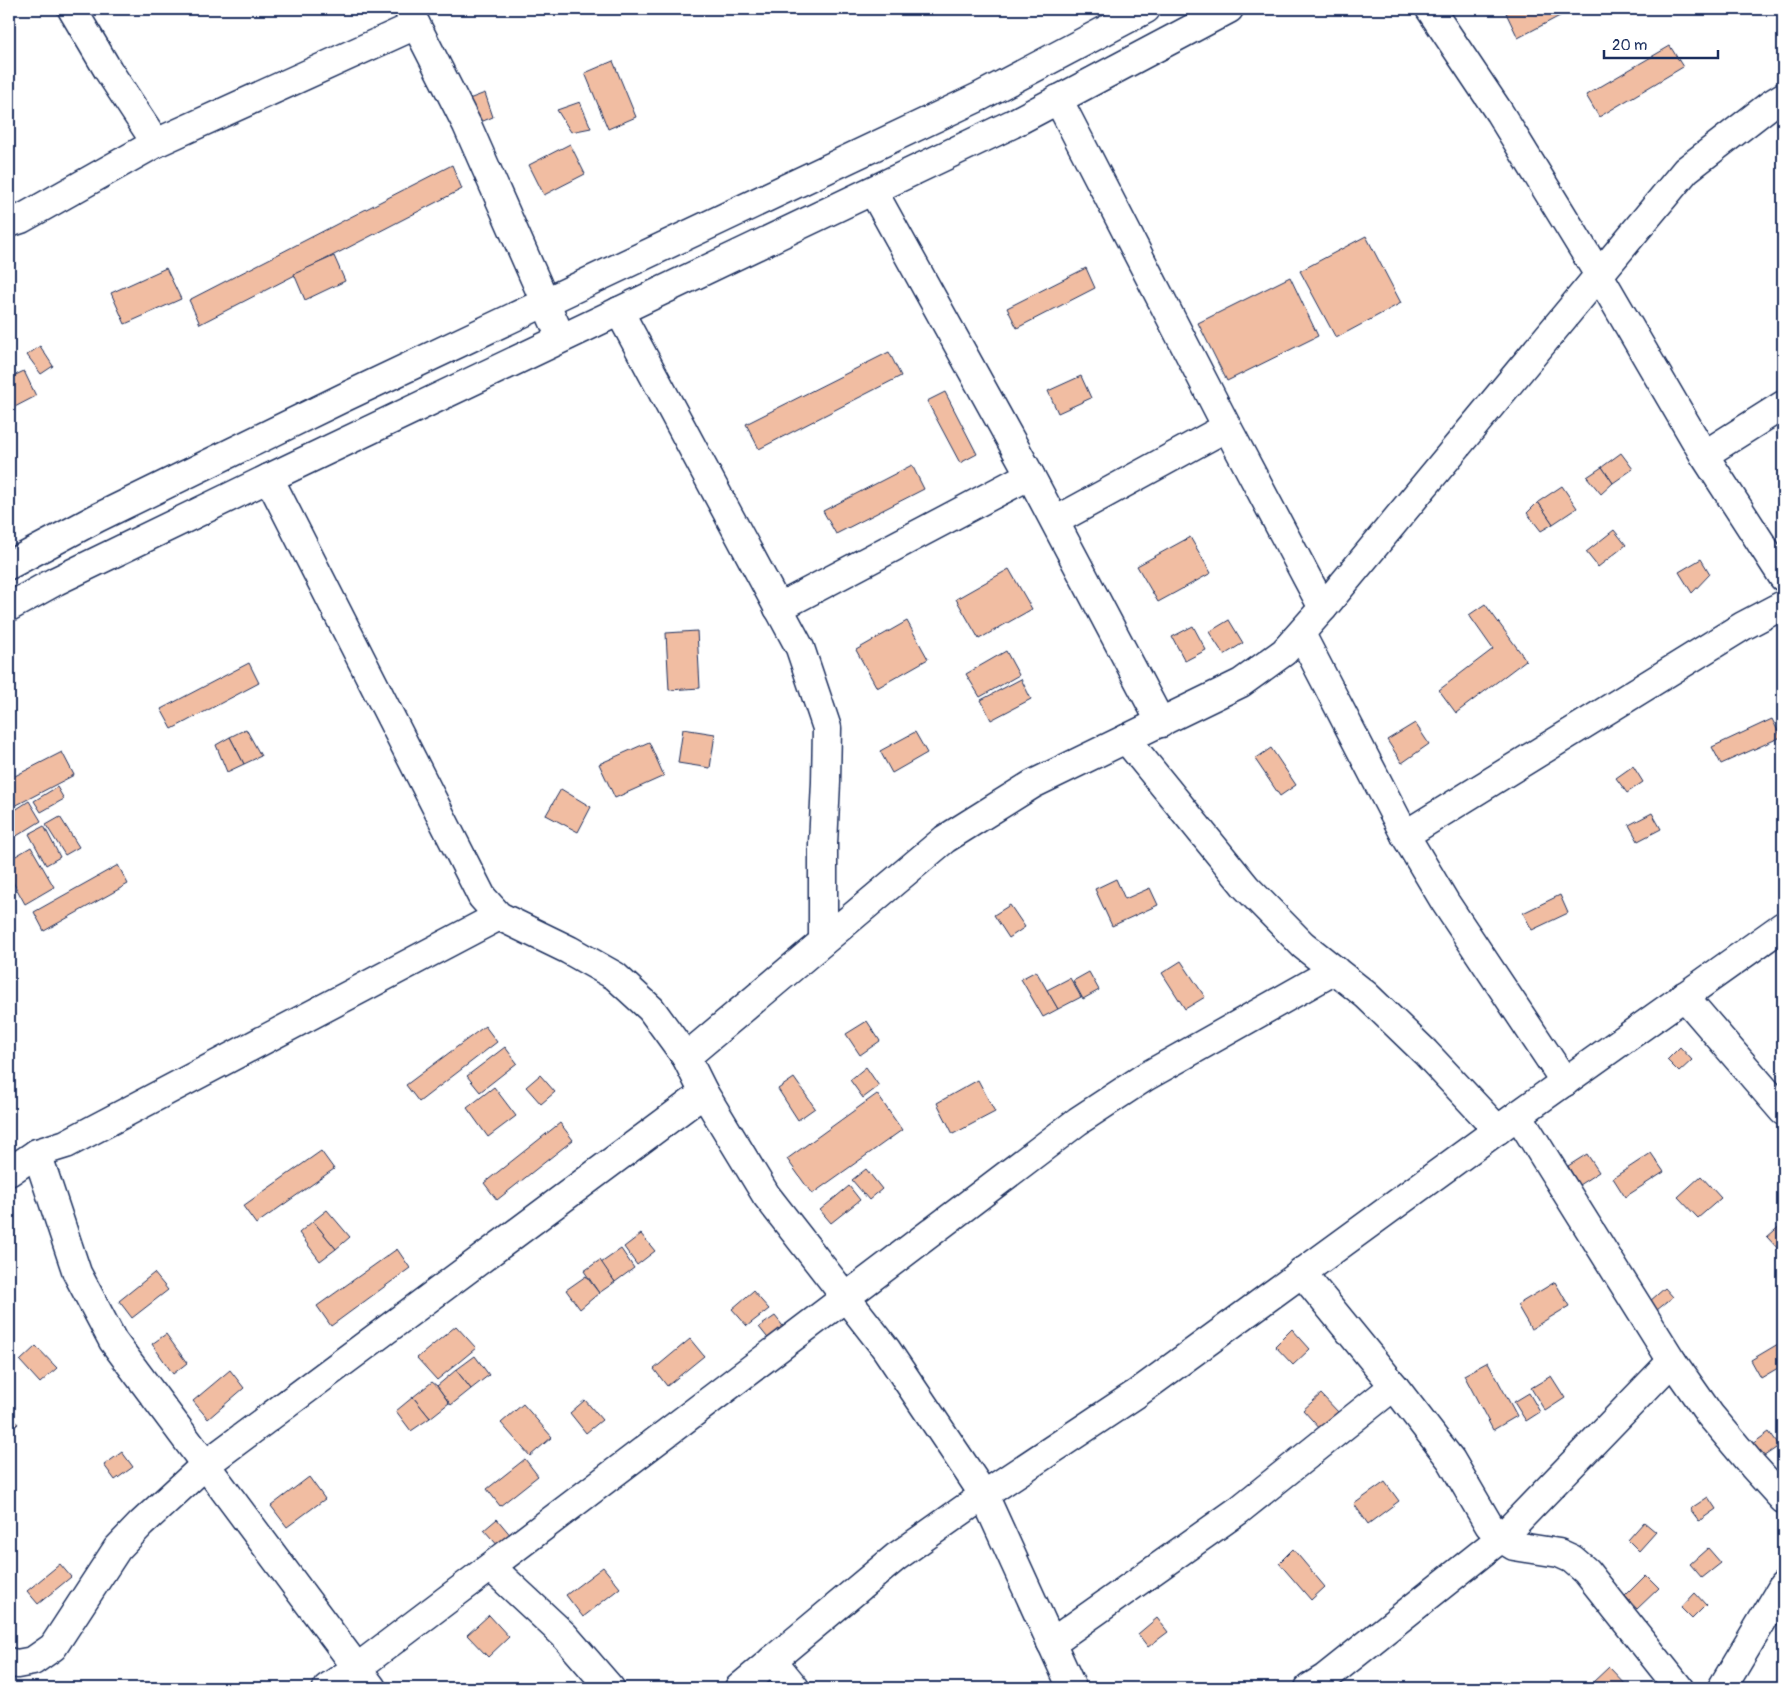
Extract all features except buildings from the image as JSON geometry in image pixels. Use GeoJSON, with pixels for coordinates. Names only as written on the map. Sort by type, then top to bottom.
{"type":"FeatureCollection","features":[{"type":"Feature","properties":{"kind":"street"},"geometry":{"type":"LineString","coordinates":[[72,9],[108,70],[156,143]]}},
{"type":"Feature","properties":{"kind":"street"},"geometry":{"type":"LineString","coordinates":[[9,565],[97,518],[979,97],[1146,9]]}},
{"type":"Feature","properties":{"kind":"street"},"geometry":{"type":"LineString","coordinates":[[9,607],[56,581],[269,478],[1012,124],[1229,9]]}},
{"type":"Feature","properties":{"kind":"street"},"geometry":{"type":"LineString","coordinates":[[1430,9],[1499,112],[1599,274],[1704,455],[1783,577]]}},
{"type":"Feature","properties":{"kind":"street"},"geometry":{"type":"LineString","coordinates":[[9,223],[21,220],[156,143],[412,17],[466,125],[561,338]]}},
{"type":"Feature","properties":{"kind":"street"},"geometry":{"type":"LineString","coordinates":[[686,1057],[945,839],[1033,784],[1241,683],[1284,652],[1323,608],[1686,170],[1783,97]]}},
{"type":"Feature","properties":{"kind":"street"},"geometry":{"type":"LineString","coordinates":[[1058,99],[1227,427],[1323,608]]}},
{"type":"Feature","properties":{"kind":"street"},"geometry":{"type":"LineString","coordinates":[[873,191],[1055,521],[1160,722]]}},
{"type":"Feature","properties":{"kind":"street"},"geometry":{"type":"LineString","coordinates":[[619,311],[800,648],[827,728],[823,844],[823,941]]}},
{"type":"Feature","properties":{"kind":"street"},"geometry":{"type":"LineString","coordinates":[[1704,455],[1783,406]]}},
{"type":"Feature","properties":{"kind":"street"},"geometry":{"type":"LineString","coordinates":[[1055,521],[1227,427]]}},
{"type":"Feature","properties":{"kind":"street"},"geometry":{"type":"LineString","coordinates":[[778,608],[1030,475]]}},
{"type":"Feature","properties":{"kind":"street"},"geometry":{"type":"LineString","coordinates":[[269,478],[482,897],[499,916],[569,950],[616,976],[651,1009],[686,1057],[704,1093],[766,1196],[886,1349],[984,1495],[1072,1688]]}},
{"type":"Feature","properties":{"kind":"street"},"geometry":{"type":"LineString","coordinates":[[1405,835],[1743,626],[1783,605]]}},
{"type":"Feature","properties":{"kind":"street"},"geometry":{"type":"LineString","coordinates":[[1300,634],[1405,835],[1445,902],[1565,1082]]}},
{"type":"Feature","properties":{"kind":"street"},"geometry":{"type":"LineString","coordinates":[[1126,739],[1246,888],[1303,945],[1366,995],[1425,1052],[1508,1123],[1710,1415],[1752,1466],[1783,1499]]}},
{"type":"Feature","properties":{"kind":"street"},"geometry":{"type":"LineString","coordinates":[[9,1172],[37,1153],[66,1144],[499,916]]}},
{"type":"Feature","properties":{"kind":"street"},"geometry":{"type":"LineString","coordinates":[[738,1688],[896,1557],[984,1495],[1136,1394],[1301,1272],[1783,926]]}},
{"type":"Feature","properties":{"kind":"street"},"geometry":{"type":"LineString","coordinates":[[327,1688],[365,1678],[491,1566],[1078,1121],[1145,1077],[1335,970]]}},
{"type":"Feature","properties":{"kind":"street"},"geometry":{"type":"LineString","coordinates":[[1684,996],[1783,1111]]}},
{"type":"Feature","properties":{"kind":"street"},"geometry":{"type":"LineString","coordinates":[[9,1662],[17,1664],[33,1662],[53,1647],[117,1549],[141,1524],[205,1465],[704,1093]]}},
{"type":"Feature","properties":{"kind":"street"},"geometry":{"type":"LineString","coordinates":[[37,1153],[77,1273],[113,1341],[365,1678]]}},
{"type":"Feature","properties":{"kind":"street"},"geometry":{"type":"LineString","coordinates":[[1301,1272],[1394,1386],[1450,1460],[1489,1525],[1501,1538],[1514,1546],[1559,1553],[1586,1571],[1680,1688]]}},
{"type":"Feature","properties":{"kind":"street"},"geometry":{"type":"LineString","coordinates":[[1309,1688],[1325,1678],[1501,1538],[1672,1361]]}},
{"type":"Feature","properties":{"kind":"street"},"geometry":{"type":"LineString","coordinates":[[1051,1643],[1239,1510],[1394,1386]]}},
{"type":"Feature","properties":{"kind":"street"},"geometry":{"type":"LineString","coordinates":[[491,1566],[564,1635],[610,1688]]}},
{"type":"Feature","properties":{"kind":"street"},"geometry":{"type":"LineString","coordinates":[[1722,1688],[1783,1586]]}},
{"type":"Feature","properties":{"kind":"street"},"geometry":{"type":"LineString","coordinates":[[772,1660],[795,1688]]}}]}
